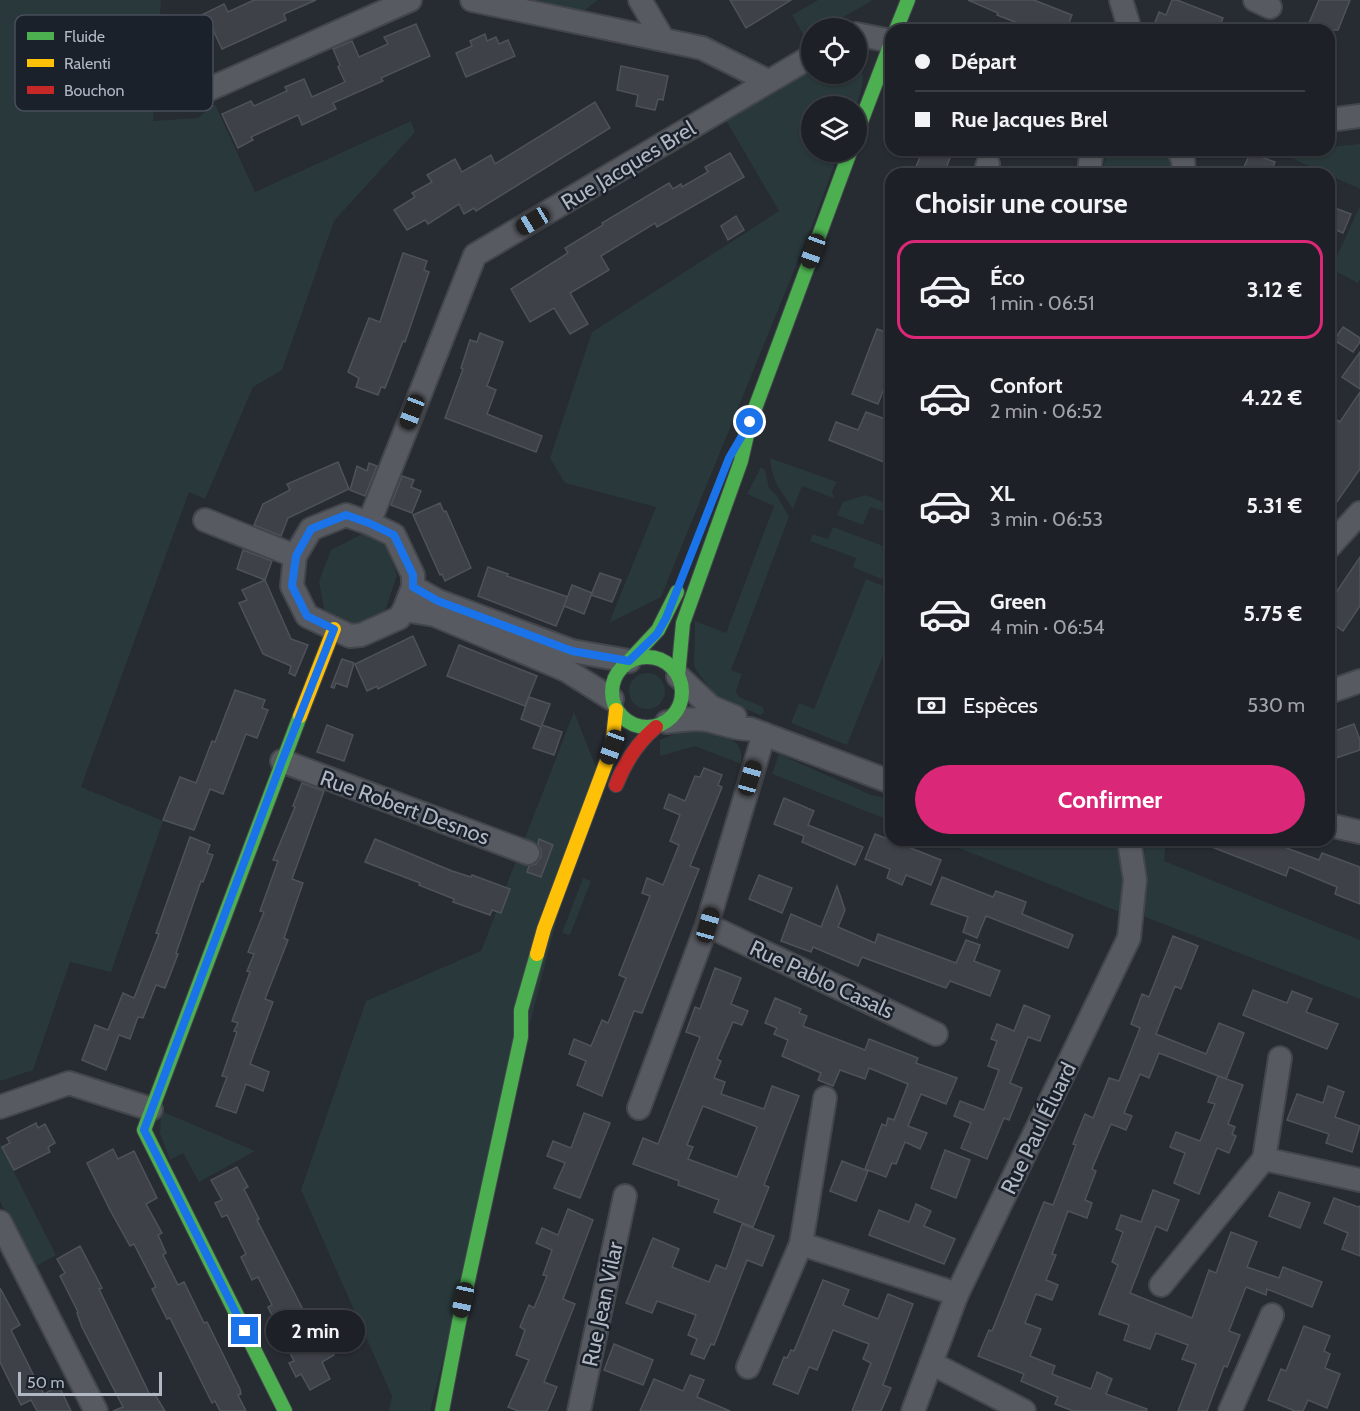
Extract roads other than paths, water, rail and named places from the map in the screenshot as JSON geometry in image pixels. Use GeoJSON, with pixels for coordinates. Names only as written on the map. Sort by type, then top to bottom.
{"type":"FeatureCollection","features":[{"type":"Feature","properties":{"kind":"main road"},"geometry":{"type":"LineString","coordinates":[[898,24],[908,0]]}},
{"type":"Feature","properties":{"kind":"main road"},"geometry":{"type":"LineString","coordinates":[[867,106],[885,58]]}},
{"type":"Feature","properties":{"kind":"main road"},"geometry":{"type":"LineString","coordinates":[[678,676],[683,623],[741,461],[750,422],[846,162]]}},
{"type":"Feature","properties":{"kind":"main road"},"geometry":{"type":"LineString","coordinates":[[706,518],[729,458],[750,422]]}},
{"type":"Feature","properties":{"kind":"main road"},"geometry":{"type":"LineString","coordinates":[[441,1411],[521,1036],[521,1010],[544,929],[612,747],[614,705],[611,688],[621,668],[657,634],[684,574]]}},
{"type":"Feature","properties":{"kind":"main road"},"geometry":{"type":"LineString","coordinates":[[285,1411],[144,1130],[282,761],[334,629]]}},
{"type":"Feature","properties":{"kind":"main road"},"geometry":{"type":"LineString","coordinates":[[611,796],[630,753],[644,736],[674,715],[682,696],[682,686],[678,676],[672,667],[662,660],[640,657],[629,661]]}},
{"type":"Feature","properties":{"kind":"main road"},"geometry":{"type":"LineString","coordinates":[[614,705],[623,719],[632,724],[642,727],[662,724]]}},
{"type":"Feature","properties":{"kind":"main road"},"geometry":{"type":"LineString","coordinates":[[521,1036],[532,1012],[556,933],[577,881]]}},
{"type":"Feature","properties":{"kind":"street"},"geometry":{"type":"LineString","coordinates":[[213,87],[410,0]]}},
{"type":"Feature","properties":{"kind":"street"},"geometry":{"type":"LineString","coordinates":[[472,0],[702,48],[768,81]]}},
{"type":"Feature","properties":{"kind":"street"},"geometry":{"type":"LineString","coordinates":[[640,0],[663,39]]}},
{"type":"Feature","properties":{"kind":"street"},"geometry":{"type":"LineString","coordinates":[[1121,0],[1128,24]]}},
{"type":"Feature","properties":{"kind":"street"},"geometry":{"type":"LineString","coordinates":[[867,36],[885,40]]}},
{"type":"Feature","properties":{"kind":"street","name":"Rue Jacques Brel"},"geometry":{"type":"LineString","coordinates":[[369,523],[475,255],[801,62]]}},
{"type":"Feature","properties":{"kind":"street"},"geometry":{"type":"LineString","coordinates":[[1335,119],[1360,116]]}},
{"type":"Feature","properties":{"kind":"street"},"geometry":{"type":"LineString","coordinates":[[1335,540],[1360,513]]}},
{"type":"Feature","properties":{"kind":"street"},"geometry":{"type":"LineString","coordinates":[[346,515],[369,523],[394,535],[413,575],[413,587],[399,618],[361,635],[350,636],[307,616],[292,586],[296,556],[311,529],[346,515]]}},
{"type":"Feature","properties":{"kind":"street"},"geometry":{"type":"LineString","coordinates":[[205,520],[296,556]]}},
{"type":"Feature","properties":{"kind":"street"},"geometry":{"type":"LineString","coordinates":[[413,587],[438,601],[572,651],[629,661]]}},
{"type":"Feature","properties":{"kind":"street"},"geometry":{"type":"LineString","coordinates":[[404,610],[435,615],[566,670],[589,683],[614,705]]}},
{"type":"Feature","properties":{"kind":"street"},"geometry":{"type":"LineString","coordinates":[[678,676],[711,707],[741,720],[757,731],[885,780]]}},
{"type":"Feature","properties":{"kind":"street"},"geometry":{"type":"LineString","coordinates":[[1335,690],[1360,681]]}},
{"type":"Feature","properties":{"kind":"street"},"geometry":{"type":"LineString","coordinates":[[662,724],[694,719],[757,731]]}},
{"type":"Feature","properties":{"kind":"street"},"geometry":{"type":"LineString","coordinates":[[639,1108],[708,925],[757,731]]}},
{"type":"Feature","properties":{"kind":"street","name":"Rue Robert Desnos"},"geometry":{"type":"LineString","coordinates":[[282,761],[528,853]]}},
{"type":"Feature","properties":{"kind":"street"},"geometry":{"type":"LineString","coordinates":[[1335,826],[1360,832]]}},
{"type":"Feature","properties":{"kind":"street","name":"Rue Paul Éluard"},"geometry":{"type":"LineString","coordinates":[[913,1411],[957,1294],[1130,938],[1135,880],[1130,846]]}},
{"type":"Feature","properties":{"kind":"street","name":"Rue Pablo Casals"},"geometry":{"type":"LineString","coordinates":[[708,925],[936,1034]]}},
{"type":"Feature","properties":{"kind":"street"},"geometry":{"type":"LineString","coordinates":[[1161,1285],[1264,1159],[1280,1058]]}},
{"type":"Feature","properties":{"kind":"street"},"geometry":{"type":"LineString","coordinates":[[0,1107],[69,1083],[151,1109]]}},
{"type":"Feature","properties":{"kind":"street"},"geometry":{"type":"LineString","coordinates":[[748,1367],[801,1244],[825,1098]]}},
{"type":"Feature","properties":{"kind":"street"},"geometry":{"type":"LineString","coordinates":[[1264,1159],[1360,1180]]}},
{"type":"Feature","properties":{"kind":"street","name":"Rue Jean Vilar"},"geometry":{"type":"LineString","coordinates":[[579,1411],[625,1196]]}},
{"type":"Feature","properties":{"kind":"street"},"geometry":{"type":"LineString","coordinates":[[0,1222],[96,1411]]}},
{"type":"Feature","properties":{"kind":"street"},"geometry":{"type":"LineString","coordinates":[[801,1244],[957,1294]]}},
{"type":"Feature","properties":{"kind":"street"},"geometry":{"type":"LineString","coordinates":[[1230,1411],[1272,1315]]}},
{"type":"Feature","properties":{"kind":"street"},"geometry":{"type":"LineString","coordinates":[[931,1363],[1024,1411]]}}]}
